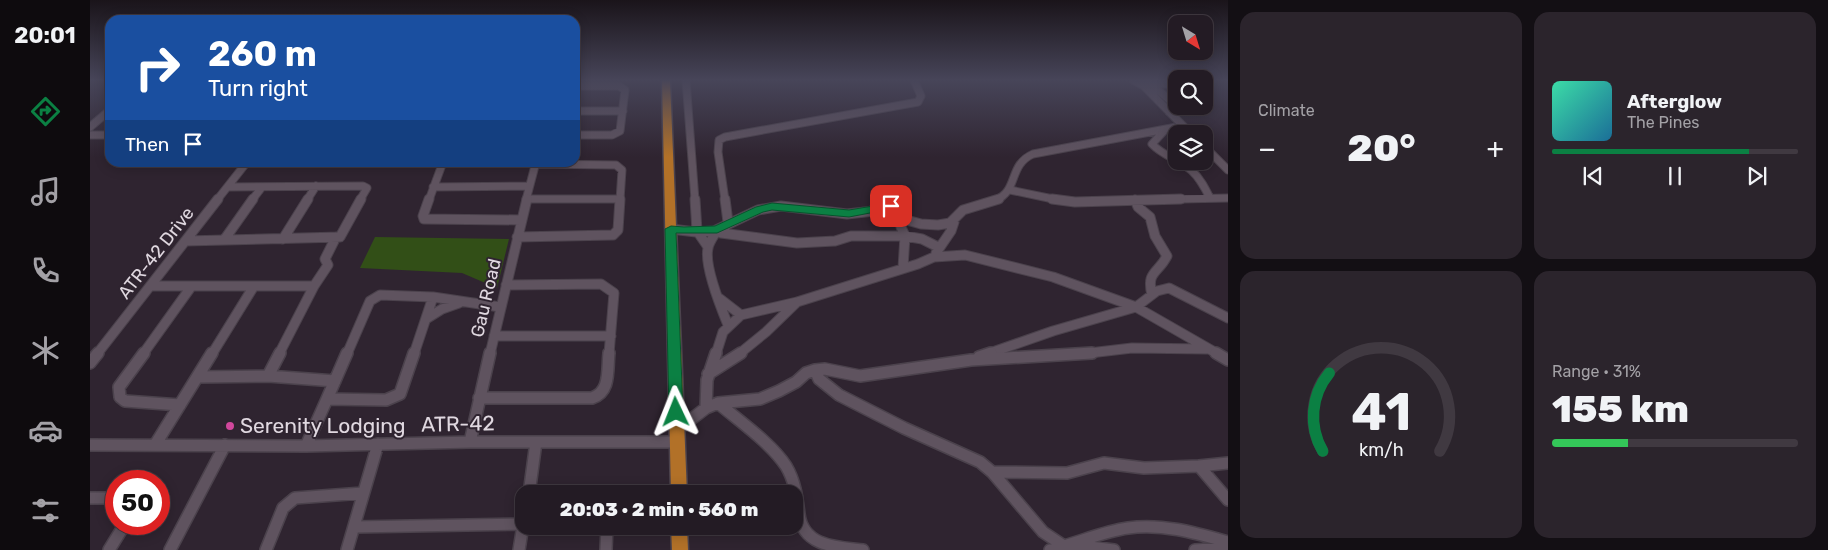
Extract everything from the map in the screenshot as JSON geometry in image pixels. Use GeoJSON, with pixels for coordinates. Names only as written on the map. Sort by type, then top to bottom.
{"type":"FeatureCollection","features":[{"type":"Feature","properties":{"kind":"main road"},"geometry":{"type":"LineString","coordinates":[[667,106],[679,485]]}},
{"type":"Feature","properties":{"kind":"main road"},"geometry":{"type":"LineString","coordinates":[[679,535],[680,550]]}},
{"type":"Feature","properties":{"kind":"street"},"geometry":{"type":"LineString","coordinates":[[580,135],[617,134],[620,131],[624,106]]}},
{"type":"Feature","properties":{"kind":"street"},"geometry":{"type":"LineString","coordinates":[[688,106],[697,231],[708,247]]}},
{"type":"Feature","properties":{"kind":"street"},"geometry":{"type":"LineString","coordinates":[[726,226],[727,214],[718,152],[719,140],[725,137],[898,106]]}},
{"type":"Feature","properties":{"kind":"street"},"geometry":{"type":"LineString","coordinates":[[1163,106],[1181,125]]}},
{"type":"Feature","properties":{"kind":"street"},"geometry":{"type":"LineString","coordinates":[[580,111],[623,111]]}},
{"type":"Feature","properties":{"kind":"street"},"geometry":{"type":"LineString","coordinates":[[90,127],[105,114]]}},
{"type":"Feature","properties":{"kind":"street"},"geometry":{"type":"LineString","coordinates":[[934,257],[938,248],[950,234],[954,222],[963,210],[1003,198],[1010,190],[1012,176],[1017,166],[1033,154],[1138,133],[1168,130]]}},
{"type":"Feature","properties":{"kind":"street"},"geometry":{"type":"LineString","coordinates":[[1163,131],[1152,144],[1157,150],[1193,172],[1201,180],[1210,198]]}},
{"type":"Feature","properties":{"kind":"street"},"geometry":{"type":"LineString","coordinates":[[90,135],[105,135]]}},
{"type":"Feature","properties":{"kind":"street"},"geometry":{"type":"LineString","coordinates":[[1213,155],[1228,170]]}},
{"type":"Feature","properties":{"kind":"street"},"geometry":{"type":"LineString","coordinates":[[518,237],[606,236],[613,235],[618,230],[622,170],[616,165],[580,164]]}},
{"type":"Feature","properties":{"kind":"street","name":"ATR-42 Drive"},"geometry":{"type":"LineString","coordinates":[[90,363],[243,167]]}},
{"type":"Feature","properties":{"kind":"street"},"geometry":{"type":"LineString","coordinates":[[441,167],[423,216],[424,219],[521,220]]}},
{"type":"Feature","properties":{"kind":"street","name":"Gau Road"},"geometry":{"type":"LineString","coordinates":[[470,442],[500,307],[535,167]]}},
{"type":"Feature","properties":{"kind":"street"},"geometry":{"type":"LineString","coordinates":[[283,239],[316,186]]}},
{"type":"Feature","properties":{"kind":"street"},"geometry":{"type":"LineString","coordinates":[[185,241],[343,236],[367,188],[363,186],[229,187]]}},
{"type":"Feature","properties":{"kind":"street"},"geometry":{"type":"LineString","coordinates":[[434,187],[529,186]]}},
{"type":"Feature","properties":{"kind":"street"},"geometry":{"type":"LineString","coordinates":[[224,240],[262,187]]}},
{"type":"Feature","properties":{"kind":"street"},"geometry":{"type":"LineString","coordinates":[[1010,190],[1068,202],[1228,198]]}},
{"type":"Feature","properties":{"kind":"street"},"geometry":{"type":"LineString","coordinates":[[526,199],[619,199]]}},
{"type":"Feature","properties":{"kind":"street"},"geometry":{"type":"LineString","coordinates":[[1135,200],[1138,207],[1150,217],[1155,236],[1167,256],[1165,262],[1152,273],[1150,281],[1152,295]]}},
{"type":"Feature","properties":{"kind":"street"},"geometry":{"type":"LineString","coordinates":[[671,229],[717,230],[760,209],[772,207],[849,214],[891,206]]}},
{"type":"Feature","properties":{"kind":"street"},"geometry":{"type":"LineString","coordinates":[[871,210],[902,220],[935,225],[954,222]]}},
{"type":"Feature","properties":{"kind":"street"},"geometry":{"type":"LineString","coordinates":[[902,220],[901,227],[905,236],[903,268]]}},
{"type":"Feature","properties":{"kind":"street"},"geometry":{"type":"LineString","coordinates":[[717,230],[727,234],[798,243],[835,241],[851,236],[905,236],[922,239],[938,248]]}},
{"type":"Feature","properties":{"kind":"street"},"geometry":{"type":"LineString","coordinates":[[717,230],[708,247],[707,258],[710,274],[719,298],[719,304],[728,325]]}},
{"type":"Feature","properties":{"kind":"street"},"geometry":{"type":"LineString","coordinates":[[268,376],[314,286],[328,265],[325,259],[336,237]]}},
{"type":"Feature","properties":{"kind":"street"},"geometry":{"type":"LineString","coordinates":[[706,408],[708,374],[723,332],[740,315],[797,302],[918,264],[934,257],[965,256],[1053,277],[1136,307],[1228,360]]}},
{"type":"Feature","properties":{"kind":"street"},"geometry":{"type":"LineString","coordinates":[[479,398],[592,398],[601,396],[606,388],[614,293],[609,287],[601,284],[506,285]]}},
{"type":"Feature","properties":{"kind":"street"},"geometry":{"type":"LineString","coordinates":[[150,286],[314,286]]}},
{"type":"Feature","properties":{"kind":"street"},"geometry":{"type":"LineString","coordinates":[[155,445],[254,286]]}},
{"type":"Feature","properties":{"kind":"street"},"geometry":{"type":"LineString","coordinates":[[180,405],[125,401],[118,392],[119,387],[191,287]]}},
{"type":"Feature","properties":{"kind":"street"},"geometry":{"type":"LineString","coordinates":[[972,360],[1053,331],[1136,307],[1161,289],[1174,289],[1228,318]]}},
{"type":"Feature","properties":{"kind":"street"},"geometry":{"type":"LineString","coordinates":[[306,446],[366,307],[374,297],[380,294],[433,297],[462,303],[500,307]]}},
{"type":"Feature","properties":{"kind":"street"},"geometry":{"type":"LineString","coordinates":[[327,398],[386,400],[400,394],[433,297]]}},
{"type":"Feature","properties":{"kind":"street"},"geometry":{"type":"LineString","coordinates":[[719,298],[740,315]]}},
{"type":"Feature","properties":{"kind":"street"},"geometry":{"type":"LineString","coordinates":[[708,374],[729,363],[760,338],[797,302]]}},
{"type":"Feature","properties":{"kind":"street"},"geometry":{"type":"LineString","coordinates":[[426,319],[442,309],[462,303]]}},
{"type":"Feature","properties":{"kind":"street"},"geometry":{"type":"LineString","coordinates":[[494,336],[611,336]]}},
{"type":"Feature","properties":{"kind":"street"},"geometry":{"type":"LineString","coordinates":[[677,436],[706,408],[718,403],[760,399],[779,391],[796,382],[806,373],[815,370],[825,369],[860,376],[972,360],[1074,355],[1132,348],[1206,349]]}},
{"type":"Feature","properties":{"kind":"street"},"geometry":{"type":"LineString","coordinates":[[815,370],[819,378],[839,395],[904,428],[968,455],[992,472],[1043,532],[1064,546],[1101,547],[1114,550]]}},
{"type":"Feature","properties":{"kind":"street"},"geometry":{"type":"LineString","coordinates":[[198,377],[268,376],[335,380]]}},
{"type":"Feature","properties":{"kind":"street"},"geometry":{"type":"LineString","coordinates":[[718,403],[784,462],[791,473],[797,492],[805,533],[811,538],[826,544],[863,550]]}},
{"type":"Feature","properties":{"kind":"street","name":"ATR-42"},"geometry":{"type":"LineString","coordinates":[[90,445],[306,446],[536,442],[677,436]]}},
{"type":"Feature","properties":{"kind":"street"},"geometry":{"type":"LineString","coordinates":[[530,485],[536,442]]}},
{"type":"Feature","properties":{"kind":"street"},"geometry":{"type":"LineString","coordinates":[[347,550],[378,444]]}},
{"type":"Feature","properties":{"kind":"street"},"geometry":{"type":"LineString","coordinates":[[170,550],[225,445]]}},
{"type":"Feature","properties":{"kind":"street"},"geometry":{"type":"LineString","coordinates":[[992,472],[1067,473],[1104,463],[1144,468],[1228,463]]}},
{"type":"Feature","properties":{"kind":"street"},"geometry":{"type":"LineString","coordinates":[[1199,466],[1228,500]]}},
{"type":"Feature","properties":{"kind":"street"},"geometry":{"type":"LineString","coordinates":[[266,550],[283,508],[295,498],[363,493]]}},
{"type":"Feature","properties":{"kind":"street"},"geometry":{"type":"LineString","coordinates":[[90,498],[105,498]]}},
{"type":"Feature","properties":{"kind":"street"},"geometry":{"type":"LineString","coordinates":[[354,528],[515,522]]}},
{"type":"Feature","properties":{"kind":"street"},"geometry":{"type":"LineString","coordinates":[[1050,550],[1135,527],[1174,529],[1228,542]]}},
{"type":"Feature","properties":{"kind":"street"},"geometry":{"type":"LineString","coordinates":[[109,550],[118,535]]}},
{"type":"Feature","properties":{"kind":"street"},"geometry":{"type":"LineString","coordinates":[[519,550],[521,535]]}},
{"type":"Feature","properties":{"kind":"street"},"geometry":{"type":"LineString","coordinates":[[606,550],[607,535]]}},
{"type":"Feature","properties":{"kind":"street"},"geometry":{"type":"LineString","coordinates":[[1195,550],[1228,548]]}},
{"type":"Feature","properties":{"kind":"green space"},"geometry":{"type":"Polygon","coordinates":[[[375,237],[509,239],[497,288],[462,273],[360,268],[375,237]]]}},
{"type":"Feature","properties":{"kind":"place","name":"Serenity Lodging"},"geometry":{"type":"Point","coordinates":[230,426]}},
{"type":"Feature","properties":{"kind":"route"},"geometry":{"type":"LineString","coordinates":[[676,412],[671,229],[684,231],[717,230],[748,214],[772,207],[849,214],[891,206]]}}]}
